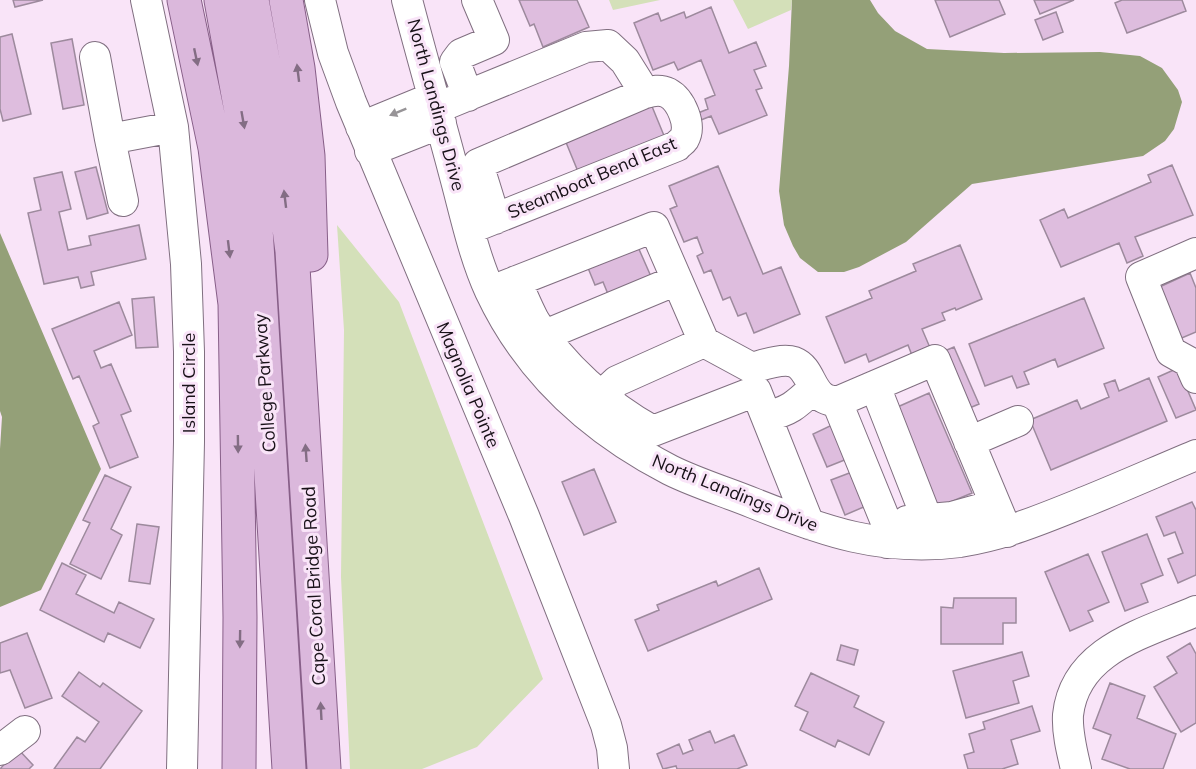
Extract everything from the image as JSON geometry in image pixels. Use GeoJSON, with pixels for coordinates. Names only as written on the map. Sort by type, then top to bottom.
{"type":"FeatureCollection","features":[{"type":"Feature","properties":{"kind":"main road"},"geometry":{"type":"LineString","coordinates":[[184,0],[215,148],[235,304],[240,617],[239,769]]}},
{"type":"Feature","properties":{"kind":"main road","name":"College Parkway"},"geometry":{"type":"LineString","coordinates":[[221,0],[246,139],[255,228],[289,769]]}},
{"type":"Feature","properties":{"kind":"main road","name":"College Parkway"},"geometry":{"type":"LineString","coordinates":[[252,0],[276,130],[290,240],[303,404]]}},
{"type":"Feature","properties":{"kind":"main road"},"geometry":{"type":"LineString","coordinates":[[286,0],[298,68],[308,156],[312,305],[303,404]]}},
{"type":"Feature","properties":{"kind":"main road","name":"Cape Coral Bridge Road"},"geometry":{"type":"LineString","coordinates":[[303,404],[324,769]]}},
{"type":"Feature","properties":{"kind":"main road"},"geometry":{"type":"LineString","coordinates":[[265,769],[269,446]]}},
{"type":"Feature","properties":{"kind":"street","name":"Island Circle"},"geometry":{"type":"LineString","coordinates":[[146,0],[173,127],[183,226],[189,352],[182,769]]}},
{"type":"Feature","properties":{"kind":"street","name":"Magnolia Pointe"},"geometry":{"type":"LineString","coordinates":[[320,0],[333,53],[366,139],[577,649],[606,725],[614,769]]}},
{"type":"Feature","properties":{"kind":"street","name":"North Landings Drive"},"geometry":{"type":"LineString","coordinates":[[407,0],[437,110],[482,224],[481,269],[503,287],[527,355],[557,390],[592,404],[617,439],[672,471],[809,524],[858,539],[887,532],[931,544],[957,542],[1030,525],[1196,455]]}},
{"type":"Feature","properties":{"kind":"street"},"geometry":{"type":"LineString","coordinates":[[468,96],[455,62],[461,54],[494,40],[477,0]]}},
{"type":"Feature","properties":{"kind":"street"},"geometry":{"type":"LineString","coordinates":[[366,139],[586,47],[608,45],[625,61],[645,93]]}},
{"type":"Feature","properties":{"kind":"street"},"geometry":{"type":"LineString","coordinates":[[95,57],[123,201]]}},
{"type":"Feature","properties":{"kind":"street","name":"Steamboat Bend East"},"geometry":{"type":"LineString","coordinates":[[655,90],[667,93],[676,101],[687,122],[684,139],[677,146],[482,224],[478,164],[645,93],[655,90]]}},
{"type":"Feature","properties":{"kind":"street"},"geometry":{"type":"LineString","coordinates":[[110,139],[173,127]]}},
{"type":"Feature","properties":{"kind":"street"},"geometry":{"type":"LineString","coordinates":[[995,505],[952,517],[927,519],[887,532],[826,395],[806,371],[794,362],[780,362],[758,392],[652,431],[626,416],[592,404],[567,363],[534,320],[503,287],[654,227],[704,342],[758,392],[784,412],[796,405],[826,395],[875,386],[935,360],[1007,532]]}},
{"type":"Feature","properties":{"kind":"street"},"geometry":{"type":"LineString","coordinates":[[1196,253],[1141,277],[1171,352],[1189,362],[1196,378]]}},
{"type":"Feature","properties":{"kind":"street"},"geometry":{"type":"LineString","coordinates":[[545,335],[677,280]]}},
{"type":"Feature","properties":{"kind":"street"},"geometry":{"type":"LineString","coordinates":[[592,404],[617,381],[704,342]]}},
{"type":"Feature","properties":{"kind":"street"},"geometry":{"type":"LineString","coordinates":[[875,386],[927,519]]}},
{"type":"Feature","properties":{"kind":"street"},"geometry":{"type":"LineString","coordinates":[[758,392],[809,524]]}},
{"type":"Feature","properties":{"kind":"street"},"geometry":{"type":"LineString","coordinates":[[969,442],[1018,421]]}},
{"type":"Feature","properties":{"kind":"street"},"geometry":{"type":"LineString","coordinates":[[1076,769],[1069,737],[1068,714],[1074,692],[1084,673],[1098,657],[1116,645],[1196,611]]}},
{"type":"Feature","properties":{"kind":"street"},"geometry":{"type":"LineString","coordinates":[[0,750],[24,731]]}},
{"type":"Feature","properties":{"kind":"shaded area"},"geometry":{"type":"Polygon","coordinates":[[[609,0],[660,0],[613,10],[609,0]]]}},
{"type":"Feature","properties":{"kind":"shaded area"},"geometry":{"type":"Polygon","coordinates":[[[733,0],[792,0],[791,10],[748,29],[733,0]]]}},
{"type":"Feature","properties":{"kind":"shaded area"},"geometry":{"type":"Polygon","coordinates":[[[792,0],[870,0],[878,13],[895,31],[927,49],[1004,53],[1100,52],[1140,56],[1162,68],[1178,90],[1182,102],[1174,129],[1165,141],[1143,156],[972,184],[906,242],[859,267],[844,272],[818,272],[800,258],[793,246],[784,225],[779,191],[792,0]]]}},
{"type":"Feature","properties":{"kind":"shaded area"},"geometry":{"type":"Polygon","coordinates":[[[337,225],[399,302],[543,679],[477,747],[422,769],[350,769],[341,577],[344,330],[337,225]]]}},
{"type":"Feature","properties":{"kind":"shaded area"},"geometry":{"type":"Polygon","coordinates":[[[0,233],[101,469],[41,590],[0,607],[2,417],[0,411],[0,233]]]}},
{"type":"Feature","properties":{"kind":"building"},"geometry":{"type":"Polygon","coordinates":[[[13,0],[43,0],[15,7],[13,0]]]}},
{"type":"Feature","properties":{"kind":"building"},"geometry":{"type":"Polygon","coordinates":[[[519,0],[577,0],[589,27],[543,47],[534,24],[530,26],[519,0]]]}},
{"type":"Feature","properties":{"kind":"building"},"geometry":{"type":"Polygon","coordinates":[[[935,0],[999,0],[1005,14],[950,37],[935,0]]]}},
{"type":"Feature","properties":{"kind":"building"},"geometry":{"type":"Polygon","coordinates":[[[1034,0],[1074,0],[1040,14],[1034,0]]]}},
{"type":"Feature","properties":{"kind":"building"},"geometry":{"type":"Polygon","coordinates":[[[1122,0],[1182,0],[1186,11],[1127,33],[1115,3],[1122,0]]]}},
{"type":"Feature","properties":{"kind":"building"},"geometry":{"type":"Polygon","coordinates":[[[711,7],[729,53],[756,42],[766,66],[754,70],[762,88],[756,90],[767,115],[719,134],[711,116],[701,120],[698,113],[708,109],[705,99],[715,95],[701,60],[678,70],[674,62],[653,70],[634,23],[658,13],[661,21],[684,12],[686,18],[711,7]]]}},
{"type":"Feature","properties":{"kind":"building"},"geometry":{"type":"Polygon","coordinates":[[[1056,12],[1063,32],[1043,40],[1035,20],[1056,12]]]}},
{"type":"Feature","properties":{"kind":"building"},"geometry":{"type":"Polygon","coordinates":[[[12,34],[31,114],[3,121],[0,109],[0,37],[12,34]]]}},
{"type":"Feature","properties":{"kind":"building"},"geometry":{"type":"Polygon","coordinates":[[[72,39],[84,105],[63,109],[51,43],[72,39]]]}},
{"type":"Feature","properties":{"kind":"building"},"geometry":{"type":"Polygon","coordinates":[[[651,104],[665,138],[579,174],[565,140],[651,104]]]}},
{"type":"Feature","properties":{"kind":"building"},"geometry":{"type":"Polygon","coordinates":[[[1172,165],[1193,215],[1135,237],[1143,256],[1127,263],[1119,243],[1061,267],[1040,220],[1064,209],[1068,218],[1151,182],[1148,175],[1172,165]]]}},
{"type":"Feature","properties":{"kind":"building"},"geometry":{"type":"Polygon","coordinates":[[[718,166],[763,274],[781,267],[800,314],[754,333],[746,313],[738,316],[730,297],[723,300],[711,270],[704,273],[697,256],[703,253],[697,237],[684,242],[670,209],[677,206],[669,186],[718,166]]]}},
{"type":"Feature","properties":{"kind":"building"},"geometry":{"type":"Polygon","coordinates":[[[96,167],[108,213],[87,219],[75,172],[96,167]]]}},
{"type":"Feature","properties":{"kind":"building"},"geometry":{"type":"Polygon","coordinates":[[[62,172],[71,209],[59,212],[68,250],[91,245],[89,236],[139,225],[146,259],[91,272],[94,285],[81,288],[78,277],[44,284],[28,213],[41,210],[34,178],[62,172]]]}},
{"type":"Feature","properties":{"kind":"building"},"geometry":{"type":"Polygon","coordinates":[[[960,245],[982,299],[942,313],[945,320],[922,329],[931,350],[913,358],[908,345],[869,362],[866,354],[845,363],[826,317],[872,298],[869,291],[916,271],[913,264],[960,245]]]}},
{"type":"Feature","properties":{"kind":"building"},"geometry":{"type":"Polygon","coordinates":[[[638,247],[653,281],[610,299],[603,282],[595,285],[588,268],[638,247]]]}},
{"type":"Feature","properties":{"kind":"building"},"geometry":{"type":"Polygon","coordinates":[[[1190,273],[1196,288],[1196,332],[1177,340],[1155,289],[1190,273]]]}},
{"type":"Feature","properties":{"kind":"building"},"geometry":{"type":"Polygon","coordinates":[[[154,297],[158,347],[136,348],[132,299],[154,297]]]}},
{"type":"Feature","properties":{"kind":"building"},"geometry":{"type":"Polygon","coordinates":[[[1084,298],[1104,348],[1058,367],[1055,359],[1024,372],[1029,384],[1017,388],[1012,376],[985,386],[969,344],[1084,298]]]}},
{"type":"Feature","properties":{"kind":"building"},"geometry":{"type":"Polygon","coordinates":[[[119,302],[132,335],[94,351],[101,368],[111,364],[131,411],[121,415],[138,457],[110,468],[93,426],[99,423],[79,376],[73,379],[52,329],[119,302]]]}},
{"type":"Feature","properties":{"kind":"building"},"geometry":{"type":"Polygon","coordinates":[[[954,347],[979,404],[960,412],[935,355],[954,347]]]}},
{"type":"Feature","properties":{"kind":"building"},"geometry":{"type":"Polygon","coordinates":[[[1178,368],[1196,410],[1176,418],[1158,377],[1178,368]]]}},
{"type":"Feature","properties":{"kind":"building"},"geometry":{"type":"Polygon","coordinates":[[[1149,378],[1167,421],[1051,470],[1030,420],[1077,400],[1081,409],[1109,397],[1104,384],[1115,380],[1119,391],[1149,378]]]}},
{"type":"Feature","properties":{"kind":"building"},"geometry":{"type":"Polygon","coordinates":[[[929,393],[972,493],[936,508],[893,409],[929,393]]]}},
{"type":"Feature","properties":{"kind":"building"},"geometry":{"type":"Polygon","coordinates":[[[832,425],[847,459],[827,467],[813,434],[832,425]]]}},
{"type":"Feature","properties":{"kind":"building"},"geometry":{"type":"Polygon","coordinates":[[[594,469],[616,522],[584,535],[562,482],[594,469]]]}},
{"type":"Feature","properties":{"kind":"building"},"geometry":{"type":"Polygon","coordinates":[[[852,472],[866,506],[845,515],[831,480],[852,472]]]}},
{"type":"Feature","properties":{"kind":"building"},"geometry":{"type":"Polygon","coordinates":[[[105,475],[131,487],[111,529],[122,535],[101,579],[70,564],[90,523],[83,520],[105,475]]]}},
{"type":"Feature","properties":{"kind":"building"},"geometry":{"type":"Polygon","coordinates":[[[1192,502],[1196,510],[1196,575],[1178,583],[1168,559],[1183,553],[1175,532],[1164,536],[1156,517],[1192,502]]]}},
{"type":"Feature","properties":{"kind":"building"},"geometry":{"type":"Polygon","coordinates":[[[137,524],[159,527],[150,584],[129,581],[137,524]]]}},
{"type":"Feature","properties":{"kind":"building"},"geometry":{"type":"Polygon","coordinates":[[[1147,534],[1163,575],[1141,584],[1148,602],[1125,611],[1102,552],[1147,534]]]}},
{"type":"Feature","properties":{"kind":"building"},"geometry":{"type":"Polygon","coordinates":[[[1088,554],[1109,602],[1088,611],[1093,621],[1070,631],[1045,572],[1088,554]]]}},
{"type":"Feature","properties":{"kind":"building"},"geometry":{"type":"Polygon","coordinates":[[[62,563],[86,575],[76,594],[114,613],[119,602],[154,619],[140,648],[108,633],[104,642],[40,610],[62,563]]]}},
{"type":"Feature","properties":{"kind":"building"},"geometry":{"type":"Polygon","coordinates":[[[759,568],[772,599],[648,651],[635,620],[659,610],[657,605],[716,581],[718,586],[759,568]]]}},
{"type":"Feature","properties":{"kind":"building"},"geometry":{"type":"Polygon","coordinates":[[[954,598],[1016,598],[1016,623],[1003,623],[1003,644],[941,644],[941,607],[953,608],[954,598]]]}},
{"type":"Feature","properties":{"kind":"building"},"geometry":{"type":"Polygon","coordinates":[[[27,633],[52,698],[25,708],[10,670],[0,673],[0,643],[27,633]]]}},
{"type":"Feature","properties":{"kind":"building"},"geometry":{"type":"Polygon","coordinates":[[[1190,643],[1196,654],[1196,723],[1181,732],[1154,687],[1177,673],[1167,657],[1190,643]]]}},
{"type":"Feature","properties":{"kind":"building"},"geometry":{"type":"Polygon","coordinates":[[[841,645],[858,650],[854,665],[837,660],[841,645]]]}},
{"type":"Feature","properties":{"kind":"building"},"geometry":{"type":"Polygon","coordinates":[[[1022,652],[1029,676],[1013,681],[1019,703],[966,718],[953,671],[1022,652]]]}},
{"type":"Feature","properties":{"kind":"building"},"geometry":{"type":"Polygon","coordinates":[[[79,672],[100,687],[103,683],[142,711],[100,769],[54,769],[77,737],[85,742],[99,722],[62,696],[79,672]]]}},
{"type":"Feature","properties":{"kind":"building"},"geometry":{"type":"Polygon","coordinates":[[[811,673],[859,696],[854,707],[884,722],[869,755],[838,740],[835,747],[800,730],[808,712],[795,706],[811,673]]]}},
{"type":"Feature","properties":{"kind":"building"},"geometry":{"type":"Polygon","coordinates":[[[1110,683],[1145,696],[1137,718],[1176,734],[1163,769],[1130,769],[1102,759],[1111,735],[1093,728],[1110,683]]]}},
{"type":"Feature","properties":{"kind":"building"},"geometry":{"type":"Polygon","coordinates":[[[1032,706],[1040,731],[1011,740],[1018,764],[1002,769],[968,769],[964,755],[974,752],[969,734],[985,729],[983,722],[1032,706]]]}},
{"type":"Feature","properties":{"kind":"building"},"geometry":{"type":"Polygon","coordinates":[[[710,731],[715,743],[734,735],[747,765],[737,769],[677,769],[676,766],[663,769],[657,754],[679,744],[683,754],[693,750],[689,740],[710,731]]]}},
{"type":"Feature","properties":{"kind":"building"},"geometry":{"type":"Polygon","coordinates":[[[18,749],[33,765],[29,769],[0,769],[18,749]]]}}]}
